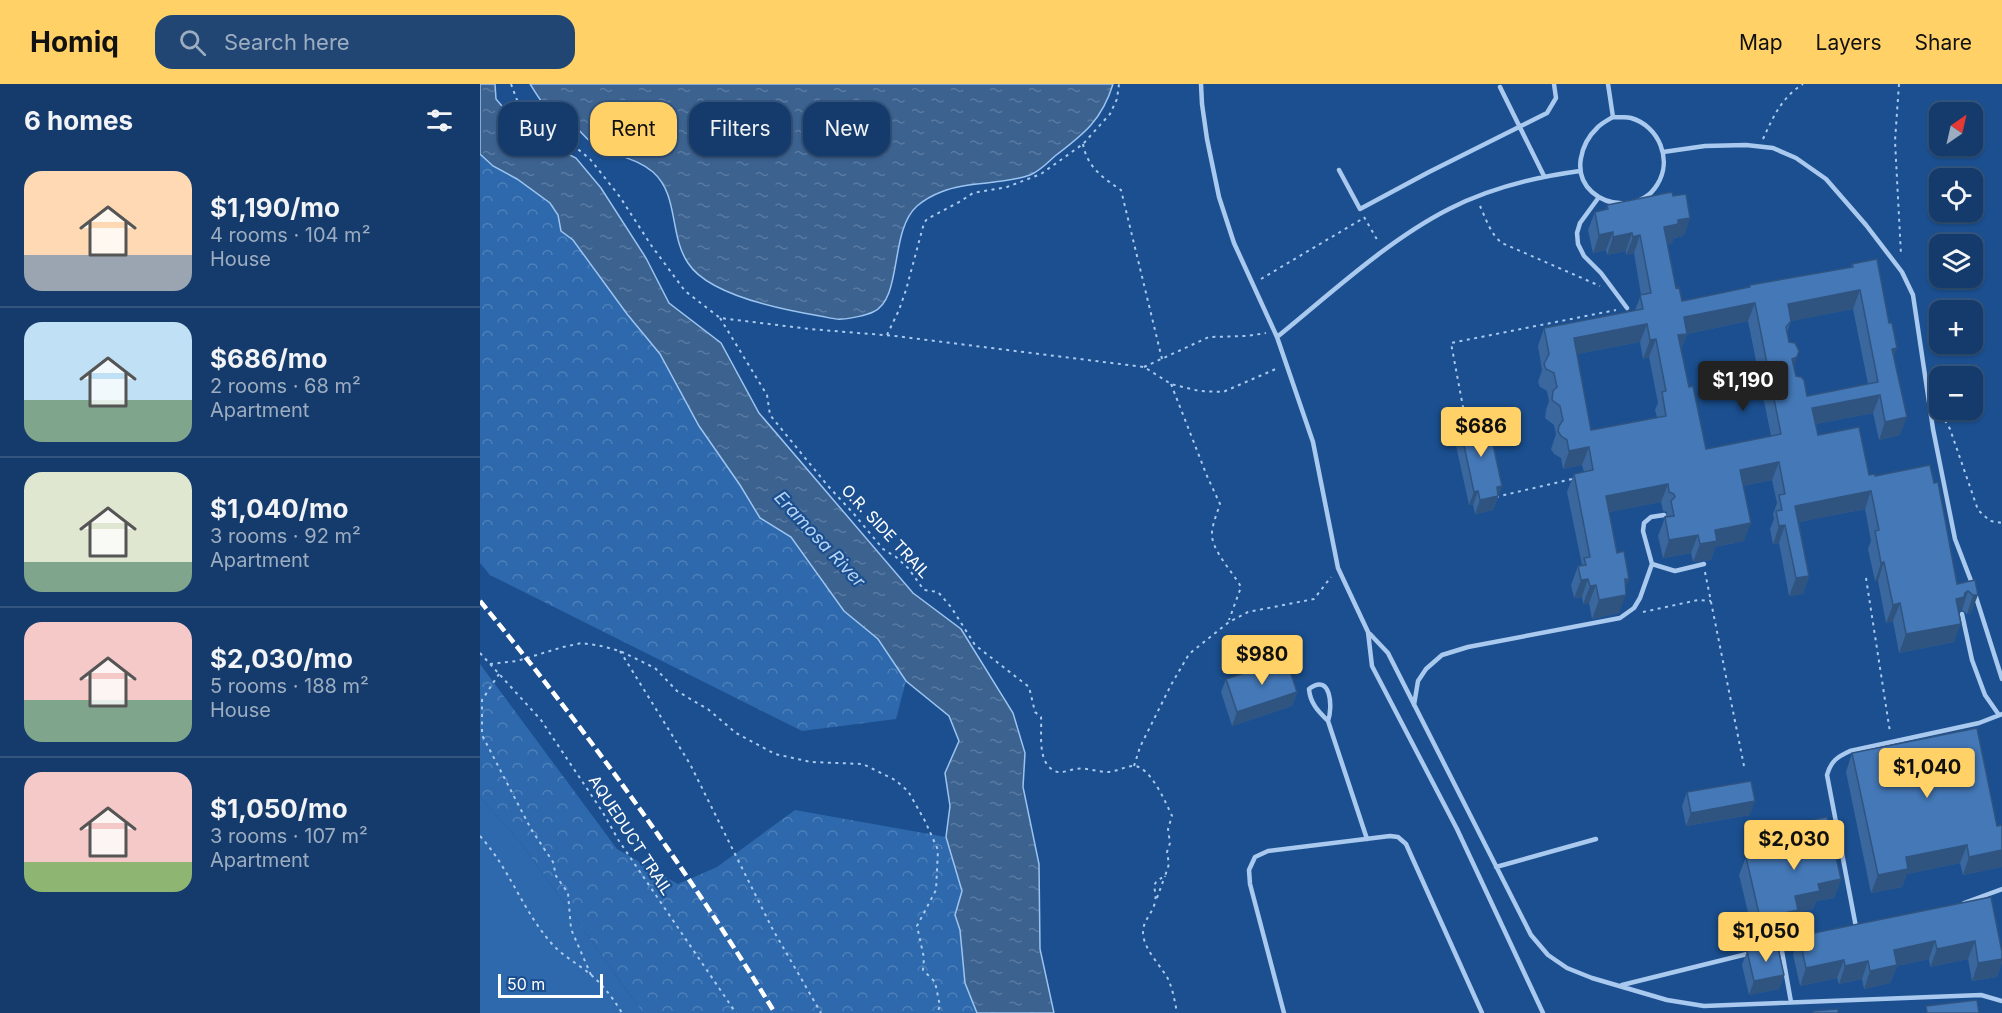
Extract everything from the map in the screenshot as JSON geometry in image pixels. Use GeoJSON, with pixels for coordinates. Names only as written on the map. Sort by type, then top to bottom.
{"type":"FeatureCollection","features":[{"type":"Feature","properties":{"kind":"lane"},"geometry":{"type":"LineString","coordinates":[[1202,84],[1202,104],[1207,139],[1219,197],[1234,243],[1276,335],[1314,442],[1338,568],[1368,632],[1372,666],[1457,829],[1543,1013]]}},
{"type":"Feature","properties":{"kind":"lane"},"geometry":{"type":"LineString","coordinates":[[1339,170],[1360,209],[1547,113],[1556,98],[1554,84]]}},
{"type":"Feature","properties":{"kind":"lane"},"geometry":{"type":"LineString","coordinates":[[1608,84],[1613,117]]}},
{"type":"Feature","properties":{"kind":"lane"},"geometry":{"type":"LineString","coordinates":[[1500,87],[1544,176]]}},
{"type":"Feature","properties":{"kind":"lane"},"geometry":{"type":"LineString","coordinates":[[1613,117],[1631,118],[1647,126],[1659,138],[1663,152],[1664,166],[1657,185],[1646,196],[1631,203],[1613,204],[1599,197],[1588,188],[1580,171],[1580,155],[1586,140],[1598,126],[1613,117]]}},
{"type":"Feature","properties":{"kind":"lane"},"geometry":{"type":"LineString","coordinates":[[1663,152],[1705,146],[1746,145],[1773,148],[1796,158],[1826,179],[1866,225],[1902,272],[1912,296],[1954,539],[1975,592],[2002,679]]}},
{"type":"Feature","properties":{"kind":"lane"},"geometry":{"type":"LineString","coordinates":[[1276,335],[1384,250],[1449,209],[1502,188],[1544,176],[1580,171]]}},
{"type":"Feature","properties":{"kind":"lane"},"geometry":{"type":"LineString","coordinates":[[1599,197],[1580,224],[1577,233],[1578,244],[1584,256],[1627,308]]}},
{"type":"Feature","properties":{"kind":"lane"},"geometry":{"type":"LineString","coordinates":[[1414,705],[1418,681],[1426,669],[1443,655],[1468,647],[1620,618],[1634,608],[1652,564],[1643,531],[1644,523],[1651,517],[1664,515]]}},
{"type":"Feature","properties":{"kind":"lane"},"geometry":{"type":"LineString","coordinates":[[1652,564],[1675,571],[1704,564]]}},
{"type":"Feature","properties":{"kind":"lane"},"geometry":{"type":"LineString","coordinates":[[1856,927],[1827,775],[1830,766],[1836,758],[1850,751],[1979,723],[2000,714],[1985,695],[1972,660],[1962,614]]}},
{"type":"Feature","properties":{"kind":"lane"},"geometry":{"type":"LineString","coordinates":[[1368,632],[1388,653],[1531,935],[1548,955],[1567,968],[1592,978],[1667,1000],[1704,1006],[1981,995],[2002,1001]]}},
{"type":"Feature","properties":{"kind":"lane"},"geometry":{"type":"LineString","coordinates":[[1328,721],[1331,712],[1329,695],[1323,686],[1312,686],[1309,689],[1310,698],[1315,708],[1328,721],[1367,839]]}},
{"type":"Feature","properties":{"kind":"lane"},"geometry":{"type":"LineString","coordinates":[[1284,1013],[1250,884],[1249,870],[1255,857],[1268,851],[1390,836],[1398,837],[1406,844],[1482,1013]]}},
{"type":"Feature","properties":{"kind":"lane"},"geometry":{"type":"LineString","coordinates":[[1496,867],[1596,839]]}},
{"type":"Feature","properties":{"kind":"lane"},"geometry":{"type":"LineString","coordinates":[[1958,905],[2002,889]]}},
{"type":"Feature","properties":{"kind":"lane"},"geometry":{"type":"LineString","coordinates":[[1845,930],[1867,925]]}},
{"type":"Feature","properties":{"kind":"lane"},"geometry":{"type":"LineString","coordinates":[[1769,948],[1802,940]]}},
{"type":"Feature","properties":{"kind":"lane"},"geometry":{"type":"LineString","coordinates":[[1781,946],[1791,1002]]}},
{"type":"Feature","properties":{"kind":"lane"},"geometry":{"type":"LineString","coordinates":[[1620,985],[1758,951]]}},
{"type":"Feature","properties":{"kind":"path"},"geometry":{"type":"LineString","coordinates":[[511,84],[517,100],[529,118],[568,141],[590,159],[620,197],[651,245],[685,291],[720,318],[810,329],[887,335],[1144,368],[1171,384],[1199,391],[1223,392],[1287,365]]}},
{"type":"Feature","properties":{"kind":"path"},"geometry":{"type":"LineString","coordinates":[[887,335],[899,310],[927,219],[973,193],[1007,186],[1041,174],[1083,144],[1110,114],[1117,99],[1119,84]]}},
{"type":"Feature","properties":{"kind":"path"},"geometry":{"type":"LineString","coordinates":[[1760,147],[1774,114],[1785,99],[1803,84]]}},
{"type":"Feature","properties":{"kind":"path"},"geometry":{"type":"LineString","coordinates":[[1899,84],[1895,141],[1902,272]]}},
{"type":"Feature","properties":{"kind":"path"},"geometry":{"type":"LineString","coordinates":[[1083,144],[1090,165],[1102,178],[1121,190],[1162,359]]}},
{"type":"Feature","properties":{"kind":"path"},"geometry":{"type":"LineString","coordinates":[[1476,198],[1492,231],[1502,243],[1617,294]]}},
{"type":"Feature","properties":{"kind":"path"},"geometry":{"type":"LineString","coordinates":[[1360,209],[1384,250]]}},
{"type":"Feature","properties":{"kind":"path"},"geometry":{"type":"LineString","coordinates":[[1253,284],[1364,218]]}},
{"type":"Feature","properties":{"kind":"path"},"geometry":{"type":"LineString","coordinates":[[1467,431],[1451,344],[1627,308]]}},
{"type":"Feature","properties":{"kind":"path","name":"O.R. SIDE TRAIL"},"geometry":{"type":"LineString","coordinates":[[720,318],[767,395],[770,415],[828,486],[883,549],[908,568],[924,590],[938,592],[951,607],[975,645],[1029,687],[1035,712],[1041,717],[1042,748],[1050,768],[1064,773],[1076,769],[1110,772],[1134,766]]}},
{"type":"Feature","properties":{"kind":"path"},"geometry":{"type":"LineString","coordinates":[[1144,368],[1209,337],[1276,335]]}},
{"type":"Feature","properties":{"kind":"path"},"geometry":{"type":"LineString","coordinates":[[1171,384],[1220,504],[1211,534],[1218,555],[1234,573],[1241,587],[1228,622]]}},
{"type":"Feature","properties":{"kind":"path"},"geometry":{"type":"LineString","coordinates":[[1928,393],[1950,429],[1978,510],[1990,521],[2002,523]]}},
{"type":"Feature","properties":{"kind":"path"},"geometry":{"type":"LineString","coordinates":[[1496,497],[1574,479]]}},
{"type":"Feature","properties":{"kind":"path"},"geometry":{"type":"LineString","coordinates":[[1177,1013],[1169,982],[1143,934],[1145,923],[1156,901],[1169,864],[1168,829],[1172,816],[1158,787],[1142,767],[1134,766],[1145,737],[1189,654],[1228,622],[1248,612],[1314,599],[1338,568]]}},
{"type":"Feature","properties":{"kind":"path"},"geometry":{"type":"LineString","coordinates":[[1706,573],[1744,766]]}},
{"type":"Feature","properties":{"kind":"path"},"geometry":{"type":"LineString","coordinates":[[1866,578],[1891,734]]}},
{"type":"Feature","properties":{"kind":"path"},"geometry":{"type":"LineString","coordinates":[[1639,614],[1698,600],[1711,601]]}},
{"type":"Feature","properties":{"kind":"path"},"geometry":{"type":"LineString","coordinates":[[490,664],[517,661],[582,643],[620,651],[655,668],[677,691],[709,710],[736,732],[775,754],[811,762],[863,764],[895,780],[908,791],[925,820],[938,850],[936,890],[917,926],[924,958],[923,970],[935,982],[940,1006],[937,1013]]}},
{"type":"Feature","properties":{"kind":"path"},"geometry":{"type":"LineString","coordinates":[[620,651],[690,764],[772,928],[821,1013]]}},
{"type":"Feature","properties":{"kind":"path","name":"AQUEDUCT TRAIL"},"geometry":{"type":"LineString","coordinates":[[480,653],[541,720],[602,811],[619,842],[736,1013]]}},
{"type":"Feature","properties":{"kind":"path"},"geometry":{"type":"LineString","coordinates":[[499,674],[482,700],[482,735],[531,829],[553,862],[556,876],[568,893],[572,929],[591,975]]}},
{"type":"Feature","properties":{"kind":"path"},"geometry":{"type":"LineString","coordinates":[[480,836],[503,865],[536,923],[554,946],[591,975],[612,997],[622,1013]]}},
{"type":"Feature","properties":{"kind":"path"},"geometry":{"type":"LineString","coordinates":[[1156,901],[1154,887],[1157,880],[1165,876]]}},
{"type":"Feature","properties":{"kind":"green space"},"geometry":{"type":"Polygon","coordinates":[[[480,154],[493,166],[517,179],[550,203],[558,215],[561,231],[573,240],[627,314],[660,354],[699,426],[760,518],[791,537],[844,611],[878,639],[906,681],[896,719],[802,731],[490,575],[480,563],[480,154]]]}},
{"type":"Feature","properties":{"kind":"green space"},"geometry":{"type":"Polygon","coordinates":[[[480,664],[617,849],[678,884],[717,867],[795,810],[946,837],[962,891],[955,915],[960,930],[965,983],[977,1013],[643,1013],[521,843],[480,797],[480,664]]]}},
{"type":"Feature","properties":{"kind":"green space"},"geometry":{"type":"Polygon","coordinates":[[[480,797],[521,843],[643,1013],[480,1013],[480,797]]]}},
{"type":"Feature","properties":{"kind":"water","name":"Eramosa River"},"geometry":{"type":"Polygon","coordinates":[[[480,84],[495,84],[496,99],[499,102],[498,156],[572,156],[576,158],[601,188],[646,258],[669,303],[721,343],[759,413],[913,593],[961,629],[1013,713],[1025,753],[1023,787],[1039,864],[1040,949],[1054,1013],[977,1013],[965,983],[960,930],[955,915],[962,891],[946,837],[950,806],[945,773],[959,741],[949,716],[906,681],[878,639],[844,611],[791,537],[760,518],[699,426],[660,354],[627,314],[573,240],[561,231],[558,215],[550,203],[517,179],[493,166],[480,154],[480,84]]]}},
{"type":"Feature","properties":{"kind":"water"},"geometry":{"type":"Polygon","coordinates":[[[530,84],[1113,84],[1109,97],[1091,125],[1075,141],[1037,171],[1019,178],[951,189],[917,206],[908,217],[903,231],[893,279],[882,305],[870,313],[839,319],[787,310],[748,300],[712,284],[698,275],[688,263],[678,240],[667,192],[661,181],[653,172],[621,156],[677,156],[677,102],[590,102],[590,142],[578,129],[578,102],[542,102],[530,84]]]}},
{"type":"Feature","properties":{"kind":"building"},"geometry":{"type":"Polygon","coordinates":[[[1672,192],[1673,196],[1686,194],[1690,218],[1678,220],[1678,224],[1664,227],[1676,288],[1679,287],[1682,301],[1750,287],[1750,285],[1853,267],[1852,264],[1877,259],[1889,323],[1892,323],[1897,348],[1892,349],[1907,417],[1885,422],[1880,395],[1812,408],[1818,435],[1859,427],[1869,475],[1875,474],[1875,476],[1930,465],[1934,483],[1938,482],[1957,584],[1975,580],[1978,595],[1973,595],[1968,591],[1964,597],[1956,599],[1961,624],[1906,634],[1900,603],[1893,605],[1884,562],[1881,563],[1875,531],[1879,530],[1871,491],[1795,506],[1809,576],[1796,578],[1785,525],[1779,526],[1776,511],[1782,510],[1779,495],[1785,494],[1779,462],[1740,470],[1751,523],[1715,530],[1717,541],[1700,544],[1698,535],[1669,540],[1665,517],[1674,516],[1671,501],[1675,497],[1669,492],[1668,484],[1606,496],[1617,553],[1624,551],[1629,579],[1625,579],[1626,595],[1599,600],[1596,585],[1590,586],[1588,579],[1581,580],[1578,566],[1586,565],[1584,558],[1590,557],[1574,474],[1593,470],[1589,447],[1569,451],[1567,440],[1558,431],[1563,420],[1560,406],[1552,400],[1553,391],[1557,387],[1554,373],[1546,369],[1544,364],[1549,354],[1544,328],[1643,309],[1640,295],[1651,293],[1640,235],[1633,237],[1632,233],[1613,237],[1613,232],[1599,235],[1595,212],[1608,209],[1607,205],[1672,192]],[[1860,290],[1788,304],[1791,321],[1786,327],[1789,342],[1795,343],[1799,351],[1797,357],[1792,359],[1796,376],[1804,380],[1807,396],[1878,382],[1860,290]],[[1755,303],[1684,317],[1687,334],[1678,335],[1689,387],[1693,386],[1706,449],[1781,434],[1755,303]],[[1647,324],[1574,338],[1591,430],[1666,416],[1662,392],[1666,391],[1656,339],[1650,340],[1647,324]]]}},
{"type":"Feature","properties":{"kind":"building"},"geometry":{"type":"Polygon","coordinates":[[[1479,416],[1480,422],[1488,421],[1502,486],[1497,487],[1498,496],[1480,500],[1478,491],[1474,492],[1460,427],[1467,425],[1466,419],[1479,416]]]}},
{"type":"Feature","properties":{"kind":"building"},"geometry":{"type":"Polygon","coordinates":[[[1286,659],[1297,692],[1237,712],[1226,679],[1286,659]]]}},
{"type":"Feature","properties":{"kind":"building"},"geometry":{"type":"Polygon","coordinates":[[[1977,728],[1997,826],[2002,825],[2002,850],[1969,857],[1967,845],[1906,857],[1908,869],[1878,875],[1852,753],[1977,728]]]}},
{"type":"Feature","properties":{"kind":"building"},"geometry":{"type":"Polygon","coordinates":[[[1751,781],[1755,801],[1691,813],[1687,792],[1751,781]]]}},
{"type":"Feature","properties":{"kind":"building"},"geometry":{"type":"Polygon","coordinates":[[[1827,817],[1841,879],[1818,884],[1820,891],[1795,896],[1798,910],[1760,918],[1746,857],[1805,844],[1804,841],[1810,839],[1806,821],[1827,817]]]}},
{"type":"Feature","properties":{"kind":"building"},"geometry":{"type":"Polygon","coordinates":[[[1991,897],[2002,959],[1978,963],[1975,941],[1937,949],[1935,941],[1894,950],[1897,965],[1870,971],[1868,961],[1845,966],[1844,960],[1806,968],[1799,936],[1991,897]]]}},
{"type":"Feature","properties":{"kind":"building"},"geometry":{"type":"Polygon","coordinates":[[[1777,944],[1784,975],[1754,981],[1747,951],[1777,944]]]}},
{"type":"Feature","properties":{"kind":"building"},"geometry":{"type":"Polygon","coordinates":[[[1977,1000],[1979,1013],[1927,1013],[1926,1006],[1977,1000]]]}},
{"type":"Feature","properties":{"kind":"building"},"geometry":{"type":"Polygon","coordinates":[[[1838,1009],[1838,1013],[1813,1013],[1813,1011],[1838,1009]]]}},
{"type":"Feature","properties":{"kind":"railway"},"geometry":{"type":"LineString","coordinates":[[480,601],[559,700],[635,802],[707,906],[775,1013]]}}]}
